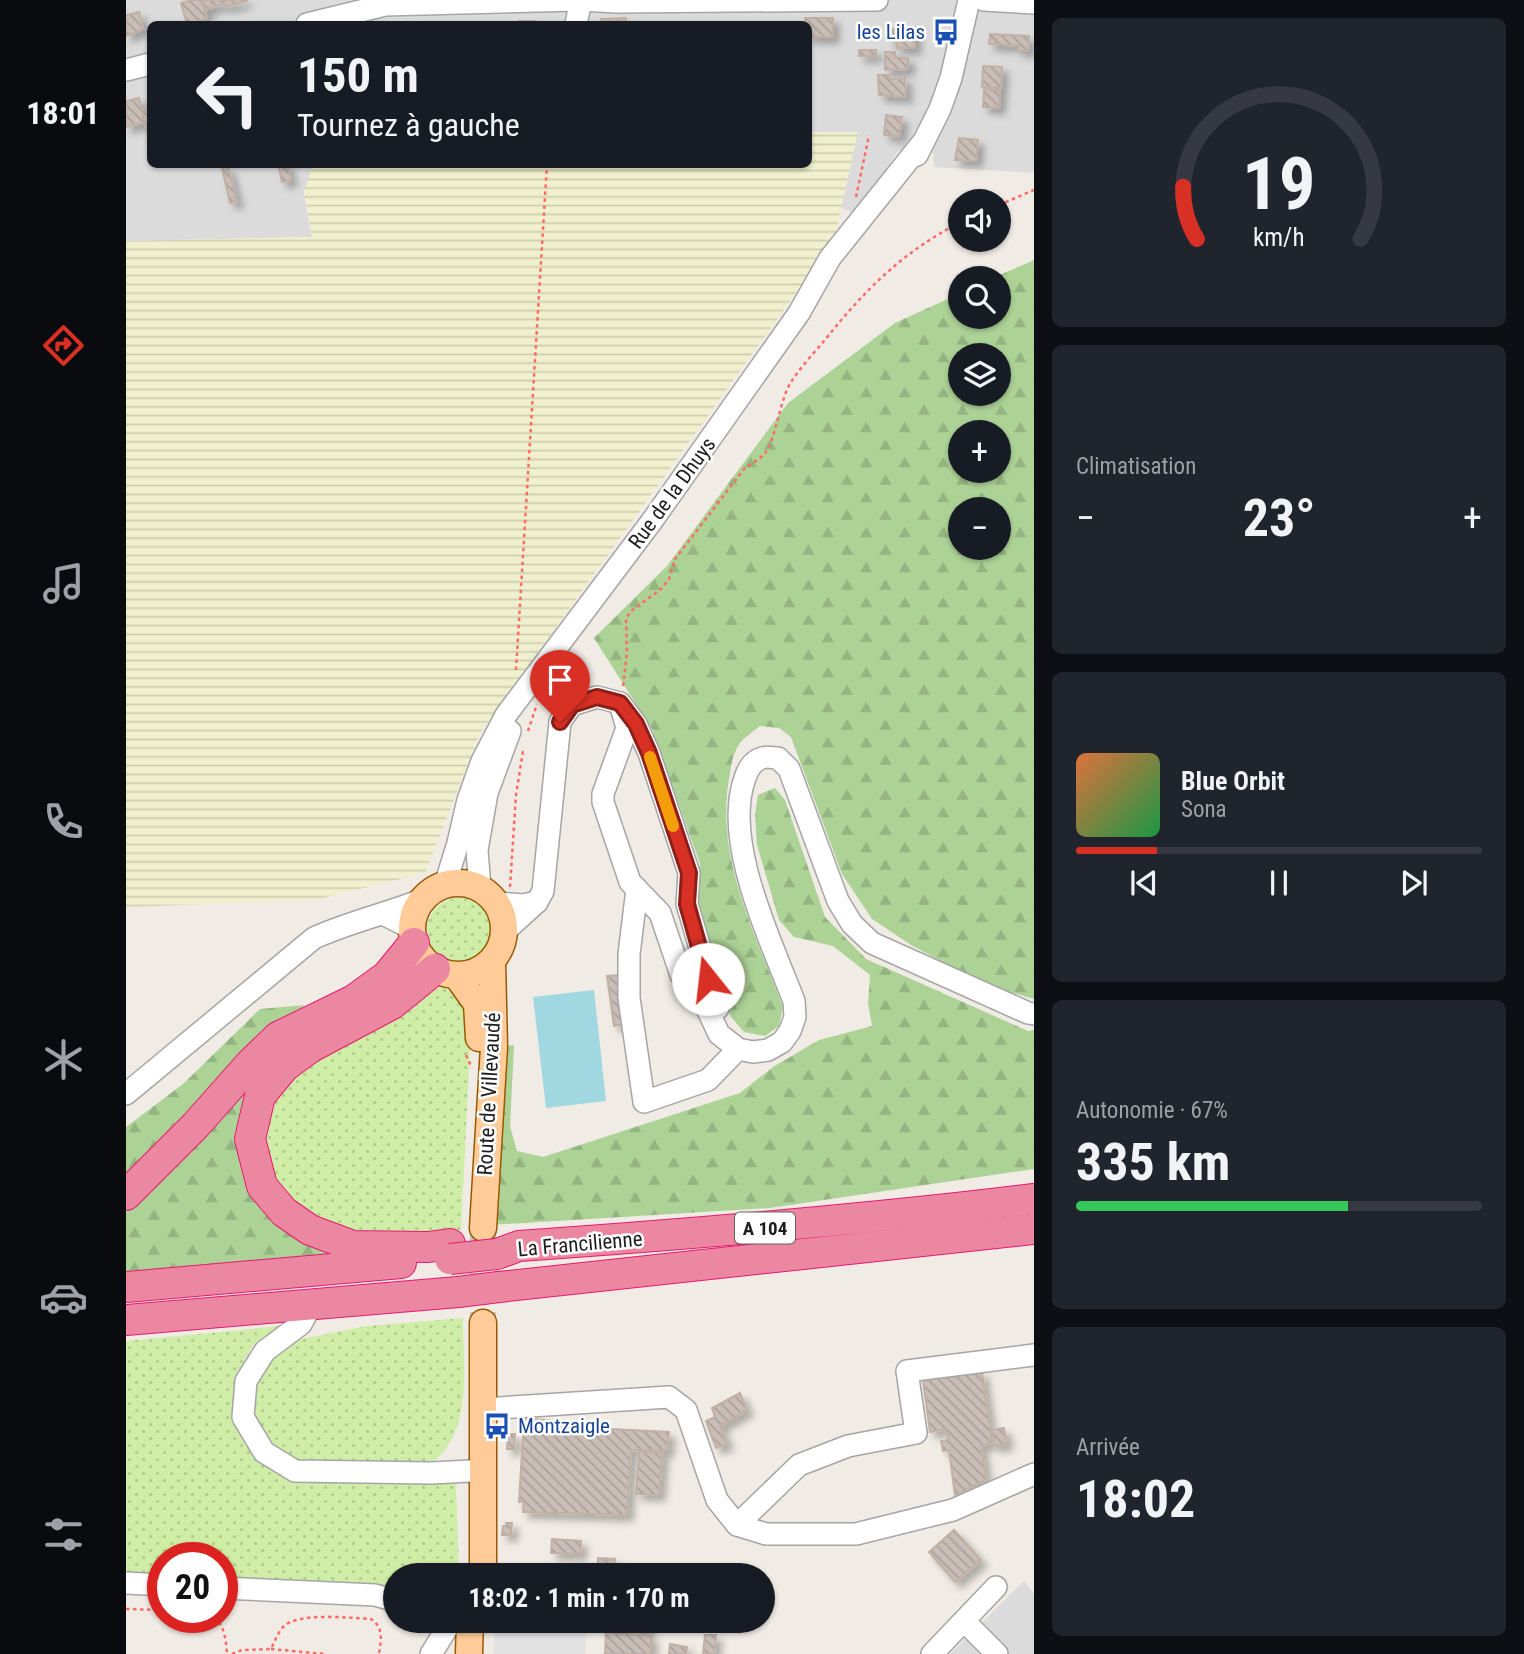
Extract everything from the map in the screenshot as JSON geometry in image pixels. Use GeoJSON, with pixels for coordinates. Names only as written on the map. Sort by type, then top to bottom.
{"type":"FeatureCollection","features":[{"type":"Feature","properties":{"kind":"highway"},"geometry":{"type":"LineString","coordinates":[[126,1195],[278,1037],[354,1000],[387,976],[413,936]]}},
{"type":"Feature","properties":{"kind":"highway"},"geometry":{"type":"LineString","coordinates":[[446,972],[311,1047],[284,1067],[260,1096],[250,1139],[262,1185],[284,1212],[310,1230],[353,1246],[428,1247],[481,1243]]}},
{"type":"Feature","properties":{"kind":"highway","name":"La Francilienne"},"geometry":{"type":"LineString","coordinates":[[126,1287],[481,1243],[725,1232],[1034,1199]]}},
{"type":"Feature","properties":{"kind":"highway","name":"La Francilienne"},"geometry":{"type":"LineString","coordinates":[[126,1320],[458,1292],[1034,1229]]}},
{"type":"Feature","properties":{"kind":"main road"},"geometry":{"type":"LineString","coordinates":[[457,883],[495,899],[503,917],[504,932],[492,961],[470,974],[446,972],[426,962],[413,936],[414,913],[421,901],[432,891],[457,883]]}},
{"type":"Feature","properties":{"kind":"main road","name":"Route de Villevaudé"},"geometry":{"type":"LineString","coordinates":[[481,1243],[494,1047],[492,961]]}},
{"type":"Feature","properties":{"kind":"main road","name":"Route de Villevaudé"},"geometry":{"type":"LineString","coordinates":[[446,972],[477,1004],[479,1040],[472,1169],[481,1243]]}},
{"type":"Feature","properties":{"kind":"main road"},"geometry":{"type":"LineString","coordinates":[[470,1563],[470,1471],[477,1324],[484,1409],[483,1563]]}},
{"type":"Feature","properties":{"kind":"main road"},"geometry":{"type":"LineString","coordinates":[[470,1633],[470,1654]]}},
{"type":"Feature","properties":{"kind":"main road"},"geometry":{"type":"LineString","coordinates":[[484,1633],[484,1654]]}},
{"type":"Feature","properties":{"kind":"street"},"geometry":{"type":"LineString","coordinates":[[319,21],[385,5],[580,0],[877,0]]}},
{"type":"Feature","properties":{"kind":"street"},"geometry":{"type":"LineString","coordinates":[[576,21],[580,0]]}},
{"type":"Feature","properties":{"kind":"street","name":"Rue de la Dhuys"},"geometry":{"type":"LineString","coordinates":[[445,885],[468,800],[482,761],[506,715],[529,680],[652,521],[799,313],[839,270],[910,169],[940,109],[951,78],[969,0]]}},
{"type":"Feature","properties":{"kind":"street"},"geometry":{"type":"LineString","coordinates":[[984,0],[1034,3]]}},
{"type":"Feature","properties":{"kind":"street"},"geometry":{"type":"LineString","coordinates":[[126,70],[147,65]]}},
{"type":"Feature","properties":{"kind":"street","name":"Rue de la Dhuys"},"geometry":{"type":"LineString","coordinates":[[495,899],[477,850],[487,793],[529,680]]}},
{"type":"Feature","properties":{"kind":"street"},"geometry":{"type":"LineString","coordinates":[[504,932],[537,902],[544,891],[560,722],[572,705],[597,697],[620,703],[636,724],[649,753],[689,873],[687,904],[701,996],[719,1034],[734,1046],[753,1052],[768,1051],[782,1042],[795,1017],[794,1001],[746,869],[739,825],[740,791],[748,767],[762,758],[778,758],[789,769],[838,901],[852,924],[872,943],[1034,1014]]}},
{"type":"Feature","properties":{"kind":"street"},"geometry":{"type":"LineString","coordinates":[[620,703],[627,728],[603,794],[603,802],[630,881],[660,912],[681,975],[701,983]]}},
{"type":"Feature","properties":{"kind":"street"},"geometry":{"type":"LineString","coordinates":[[638,890],[629,954],[629,998],[644,1102],[708,1080],[734,1046]]}},
{"type":"Feature","properties":{"kind":"street"},"geometry":{"type":"LineString","coordinates":[[495,899],[537,902]]}},
{"type":"Feature","properties":{"kind":"street"},"geometry":{"type":"LineString","coordinates":[[126,1094],[314,938],[345,925],[385,915],[421,901]]}},
{"type":"Feature","properties":{"kind":"street"},"geometry":{"type":"LineString","coordinates":[[385,915],[413,936]]}},
{"type":"Feature","properties":{"kind":"street"},"geometry":{"type":"LineString","coordinates":[[311,1306],[302,1324],[265,1351],[246,1381],[243,1416],[264,1452],[295,1471],[470,1471]]}},
{"type":"Feature","properties":{"kind":"street"},"geometry":{"type":"LineString","coordinates":[[737,1525],[799,1465],[848,1446],[916,1433],[907,1371],[1034,1355]]}},
{"type":"Feature","properties":{"kind":"street"},"geometry":{"type":"LineString","coordinates":[[484,1409],[669,1397],[686,1410],[717,1500],[737,1525],[766,1534],[856,1534],[953,1510],[1034,1475]]}},
{"type":"Feature","properties":{"kind":"street"},"geometry":{"type":"LineString","coordinates":[[126,1583],[147,1584]]}},
{"type":"Feature","properties":{"kind":"street"},"geometry":{"type":"LineString","coordinates":[[932,1654],[996,1587]]}},
{"type":"Feature","properties":{"kind":"street"},"geometry":{"type":"LineString","coordinates":[[238,1589],[383,1597]]}},
{"type":"Feature","properties":{"kind":"street"},"geometry":{"type":"LineString","coordinates":[[964,1621],[997,1654]]}},
{"type":"Feature","properties":{"kind":"street"},"geometry":{"type":"LineString","coordinates":[[430,1654],[444,1633]]}},
{"type":"Feature","properties":{"kind":"path"},"geometry":{"type":"LineString","coordinates":[[856,199],[869,135]]}},
{"type":"Feature","properties":{"kind":"path"},"geometry":{"type":"LineString","coordinates":[[528,732],[540,694],[517,664],[547,168]]}},
{"type":"Feature","properties":{"kind":"path"},"geometry":{"type":"LineString","coordinates":[[1011,200],[1034,190]]}},
{"type":"Feature","properties":{"kind":"path"},"geometry":{"type":"LineString","coordinates":[[620,703],[627,653],[626,619],[631,611],[661,589],[669,579],[675,559],[744,469],[767,451],[782,400],[791,381],[847,313],[886,272],[931,237],[948,228]]}},
{"type":"Feature","properties":{"kind":"path"},"geometry":{"type":"LineString","coordinates":[[517,664],[529,680]]}},
{"type":"Feature","properties":{"kind":"path"},"geometry":{"type":"LineString","coordinates":[[495,899],[524,744]]}},
{"type":"Feature","properties":{"kind":"path"},"geometry":{"type":"LineString","coordinates":[[126,1608],[147,1609]]}},
{"type":"Feature","properties":{"kind":"path"},"geometry":{"type":"LineString","coordinates":[[271,1649],[281,1629],[288,1623],[304,1618],[370,1619],[377,1623],[382,1634],[379,1654]]}},
{"type":"Feature","properties":{"kind":"path"},"geometry":{"type":"LineString","coordinates":[[223,1633],[227,1654]]}},
{"type":"Feature","properties":{"kind":"path"},"geometry":{"type":"LineString","coordinates":[[232,1654],[242,1650],[271,1649],[325,1654]]}},
{"type":"Feature","properties":{"kind":"shaded area"},"geometry":{"type":"Polygon","coordinates":[[[126,0],[1034,0],[1034,173],[934,167],[933,153],[898,151],[860,209],[853,212],[841,208],[858,132],[812,132],[812,21],[147,21],[147,168],[312,168],[304,192],[312,237],[126,241],[126,0]]]}},
{"type":"Feature","properties":{"kind":"shaded area"},"geometry":{"type":"Polygon","coordinates":[[[1024,1581],[1034,1594],[1034,1654],[950,1654],[1024,1581]]]}},
{"type":"Feature","properties":{"kind":"shaded area"},"geometry":{"type":"Polygon","coordinates":[[[495,1633],[587,1633],[585,1654],[493,1654],[495,1633]]]}},
{"type":"Feature","properties":{"kind":"green space"},"geometry":{"type":"Polygon","coordinates":[[[812,132],[858,132],[834,240],[480,733],[425,873],[315,900],[126,907],[126,241],[312,237],[304,192],[312,168],[812,168],[812,132]]]}},
{"type":"Feature","properties":{"kind":"green space"},"geometry":{"type":"Polygon","coordinates":[[[1034,260],[1034,999],[986,985],[911,945],[872,919],[842,874],[791,737],[779,728],[760,726],[740,743],[734,756],[726,809],[728,838],[733,867],[750,924],[783,1007],[779,1026],[765,1036],[744,1032],[731,1017],[695,897],[700,864],[652,729],[594,638],[667,566],[788,403],[895,323],[948,299],[948,329],[1011,329],[1011,270],[1034,260]]]}},
{"type":"Feature","properties":{"kind":"green space"},"geometry":{"type":"Polygon","coordinates":[[[775,788],[785,800],[825,917],[866,959],[1028,1031],[1034,1030],[1034,1169],[770,1208],[491,1225],[503,1046],[514,1045],[510,1126],[517,1151],[543,1157],[740,1093],[773,1067],[819,1040],[872,1026],[868,1003],[870,975],[833,946],[794,937],[779,920],[757,845],[755,815],[758,795],[775,788]]]}},
{"type":"Feature","properties":{"kind":"green space"},"geometry":{"type":"Polygon","coordinates":[[[459,898],[477,904],[485,912],[491,930],[485,948],[477,956],[459,962],[441,956],[433,948],[427,930],[433,912],[441,904],[459,898]]]}},
{"type":"Feature","properties":{"kind":"green space"},"geometry":{"type":"Polygon","coordinates":[[[444,987],[463,1002],[471,1029],[461,1230],[349,1235],[308,1220],[278,1192],[260,1128],[271,1092],[294,1070],[415,1003],[433,990],[444,987]]]}},
{"type":"Feature","properties":{"kind":"green space"},"geometry":{"type":"Polygon","coordinates":[[[305,1005],[259,1037],[126,1178],[126,1127],[183,1084],[260,1009],[305,1005]]]}},
{"type":"Feature","properties":{"kind":"green space"},"geometry":{"type":"Polygon","coordinates":[[[253,1076],[243,1168],[341,1256],[126,1277],[126,1212],[177,1164],[253,1076]]]}},
{"type":"Feature","properties":{"kind":"green space"},"geometry":{"type":"Polygon","coordinates":[[[463,1318],[464,1377],[460,1415],[455,1433],[432,1463],[303,1463],[274,1449],[256,1426],[251,1405],[255,1382],[270,1357],[292,1341],[366,1326],[463,1318]]]}},
{"type":"Feature","properties":{"kind":"green space"},"geometry":{"type":"Polygon","coordinates":[[[281,1326],[253,1345],[237,1373],[233,1407],[298,1480],[456,1483],[459,1563],[383,1563],[383,1587],[238,1581],[238,1542],[147,1542],[147,1577],[126,1576],[126,1341],[281,1326]]]}},
{"type":"Feature","properties":{"kind":"water"},"geometry":{"type":"Polygon","coordinates":[[[594,990],[606,1101],[546,1108],[533,997],[594,990]]]}},
{"type":"Feature","properties":{"kind":"building"},"geometry":{"type":"Polygon","coordinates":[[[202,0],[207,19],[186,21],[181,3],[202,0]]]}},
{"type":"Feature","properties":{"kind":"building"},"geometry":{"type":"Polygon","coordinates":[[[202,0],[224,0],[225,3],[205,10],[202,0]]]}},
{"type":"Feature","properties":{"kind":"building"},"geometry":{"type":"Polygon","coordinates":[[[224,0],[246,0],[247,1],[226,7],[224,0]]]}},
{"type":"Feature","properties":{"kind":"building"},"geometry":{"type":"Polygon","coordinates":[[[139,12],[143,29],[126,36],[126,15],[139,12]]]}},
{"type":"Feature","properties":{"kind":"building"},"geometry":{"type":"Polygon","coordinates":[[[626,18],[626,21],[601,21],[626,18]]]}},
{"type":"Feature","properties":{"kind":"building"},"geometry":{"type":"Polygon","coordinates":[[[805,18],[833,18],[833,37],[812,37],[812,21],[805,21],[805,18]]]}},
{"type":"Feature","properties":{"kind":"building"},"geometry":{"type":"Polygon","coordinates":[[[915,28],[915,48],[897,48],[897,41],[890,41],[890,29],[915,28]]]}},
{"type":"Feature","properties":{"kind":"building"},"geometry":{"type":"Polygon","coordinates":[[[990,34],[1029,36],[1028,51],[1018,51],[1019,46],[989,44],[990,34]]]}},
{"type":"Feature","properties":{"kind":"building"},"geometry":{"type":"Polygon","coordinates":[[[859,50],[876,50],[876,56],[859,56],[859,50]]]}},
{"type":"Feature","properties":{"kind":"building"},"geometry":{"type":"Polygon","coordinates":[[[885,52],[895,52],[895,58],[908,58],[908,69],[885,70],[885,52]]]}},
{"type":"Feature","properties":{"kind":"building"},"geometry":{"type":"Polygon","coordinates":[[[983,66],[1002,67],[1001,88],[982,87],[983,66]]]}},
{"type":"Feature","properties":{"kind":"building"},"geometry":{"type":"Polygon","coordinates":[[[878,75],[889,75],[890,79],[905,78],[906,97],[879,95],[878,75]]]}},
{"type":"Feature","properties":{"kind":"building"},"geometry":{"type":"Polygon","coordinates":[[[984,89],[1000,90],[999,108],[983,107],[984,89]]]}},
{"type":"Feature","properties":{"kind":"building"},"geometry":{"type":"Polygon","coordinates":[[[139,98],[145,122],[126,127],[126,101],[139,98]]]}},
{"type":"Feature","properties":{"kind":"building"},"geometry":{"type":"Polygon","coordinates":[[[147,109],[146,130],[142,111],[147,109]]]}},
{"type":"Feature","properties":{"kind":"building"},"geometry":{"type":"Polygon","coordinates":[[[886,115],[902,117],[899,137],[884,135],[886,115]]]}},
{"type":"Feature","properties":{"kind":"building"},"geometry":{"type":"Polygon","coordinates":[[[959,138],[978,140],[976,161],[955,160],[959,138]]]}},
{"type":"Feature","properties":{"kind":"building"},"geometry":{"type":"Polygon","coordinates":[[[222,168],[228,168],[237,202],[230,203],[222,168]]]}},
{"type":"Feature","properties":{"kind":"building"},"geometry":{"type":"Polygon","coordinates":[[[279,168],[288,168],[291,180],[282,182],[279,168]]]}},
{"type":"Feature","properties":{"kind":"building"},"geometry":{"type":"Polygon","coordinates":[[[620,975],[627,1023],[614,1026],[607,976],[620,975]]]}},
{"type":"Feature","properties":{"kind":"building"},"geometry":{"type":"Polygon","coordinates":[[[982,1372],[992,1443],[981,1445],[986,1480],[955,1495],[949,1450],[943,1451],[941,1441],[948,1440],[946,1429],[930,1432],[923,1381],[982,1372]]]}},
{"type":"Feature","properties":{"kind":"building"},"geometry":{"type":"Polygon","coordinates":[[[740,1393],[747,1410],[720,1426],[727,1444],[716,1448],[706,1421],[715,1417],[712,1408],[740,1393]]]}},
{"type":"Feature","properties":{"kind":"building"},"geometry":{"type":"Polygon","coordinates":[[[524,1419],[549,1420],[550,1426],[669,1432],[667,1451],[631,1450],[627,1515],[523,1512],[524,1501],[519,1502],[524,1419]]]}},
{"type":"Feature","properties":{"kind":"building"},"geometry":{"type":"Polygon","coordinates":[[[1004,1428],[1007,1444],[995,1446],[992,1430],[1004,1428]]]}},
{"type":"Feature","properties":{"kind":"building"},"geometry":{"type":"Polygon","coordinates":[[[508,1434],[515,1434],[514,1449],[507,1449],[508,1434]]]}},
{"type":"Feature","properties":{"kind":"building"},"geometry":{"type":"Polygon","coordinates":[[[639,1452],[662,1453],[659,1495],[636,1494],[639,1452]]]}},
{"type":"Feature","properties":{"kind":"building"},"geometry":{"type":"Polygon","coordinates":[[[506,1523],[512,1523],[511,1535],[502,1535],[506,1523]]]}},
{"type":"Feature","properties":{"kind":"building"},"geometry":{"type":"Polygon","coordinates":[[[954,1530],[981,1560],[955,1582],[929,1552],[954,1530]]]}},
{"type":"Feature","properties":{"kind":"building"},"geometry":{"type":"Polygon","coordinates":[[[552,1539],[581,1541],[580,1554],[551,1553],[552,1539]]]}},
{"type":"Feature","properties":{"kind":"building"},"geometry":{"type":"Polygon","coordinates":[[[598,1558],[615,1559],[615,1563],[598,1563],[598,1558]]]}},
{"type":"Feature","properties":{"kind":"building"},"geometry":{"type":"Polygon","coordinates":[[[606,1633],[651,1636],[651,1654],[605,1654],[606,1633]]]}},
{"type":"Feature","properties":{"kind":"building"},"geometry":{"type":"Polygon","coordinates":[[[705,1635],[716,1635],[714,1654],[703,1654],[705,1635]]]}},
{"type":"Feature","properties":{"kind":"building"},"geometry":{"type":"Polygon","coordinates":[[[670,1644],[687,1647],[686,1654],[669,1654],[670,1644]]]}},
{"type":"Feature","properties":{"kind":"tunnel"},"geometry":{"type":"LineString","coordinates":[[483,1234],[483,1323]]}},
{"type":"Feature","properties":{"kind":"slow traffic"},"geometry":{"type":"LineString","coordinates":[[650,757],[673,826]]}},
{"type":"Feature","properties":{"kind":"place","name":"les Lilas"},"geometry":{"type":"Point","coordinates":[946,32]}},
{"type":"Feature","properties":{"kind":"place","name":"Montzaigle"},"geometry":{"type":"Point","coordinates":[497,1426]}},
{"type":"Feature","properties":{"kind":"route"},"geometry":{"type":"LineString","coordinates":[[560,722],[572,705],[597,697],[620,703],[636,724],[649,753],[689,873],[687,904],[708,979]]}}]}
